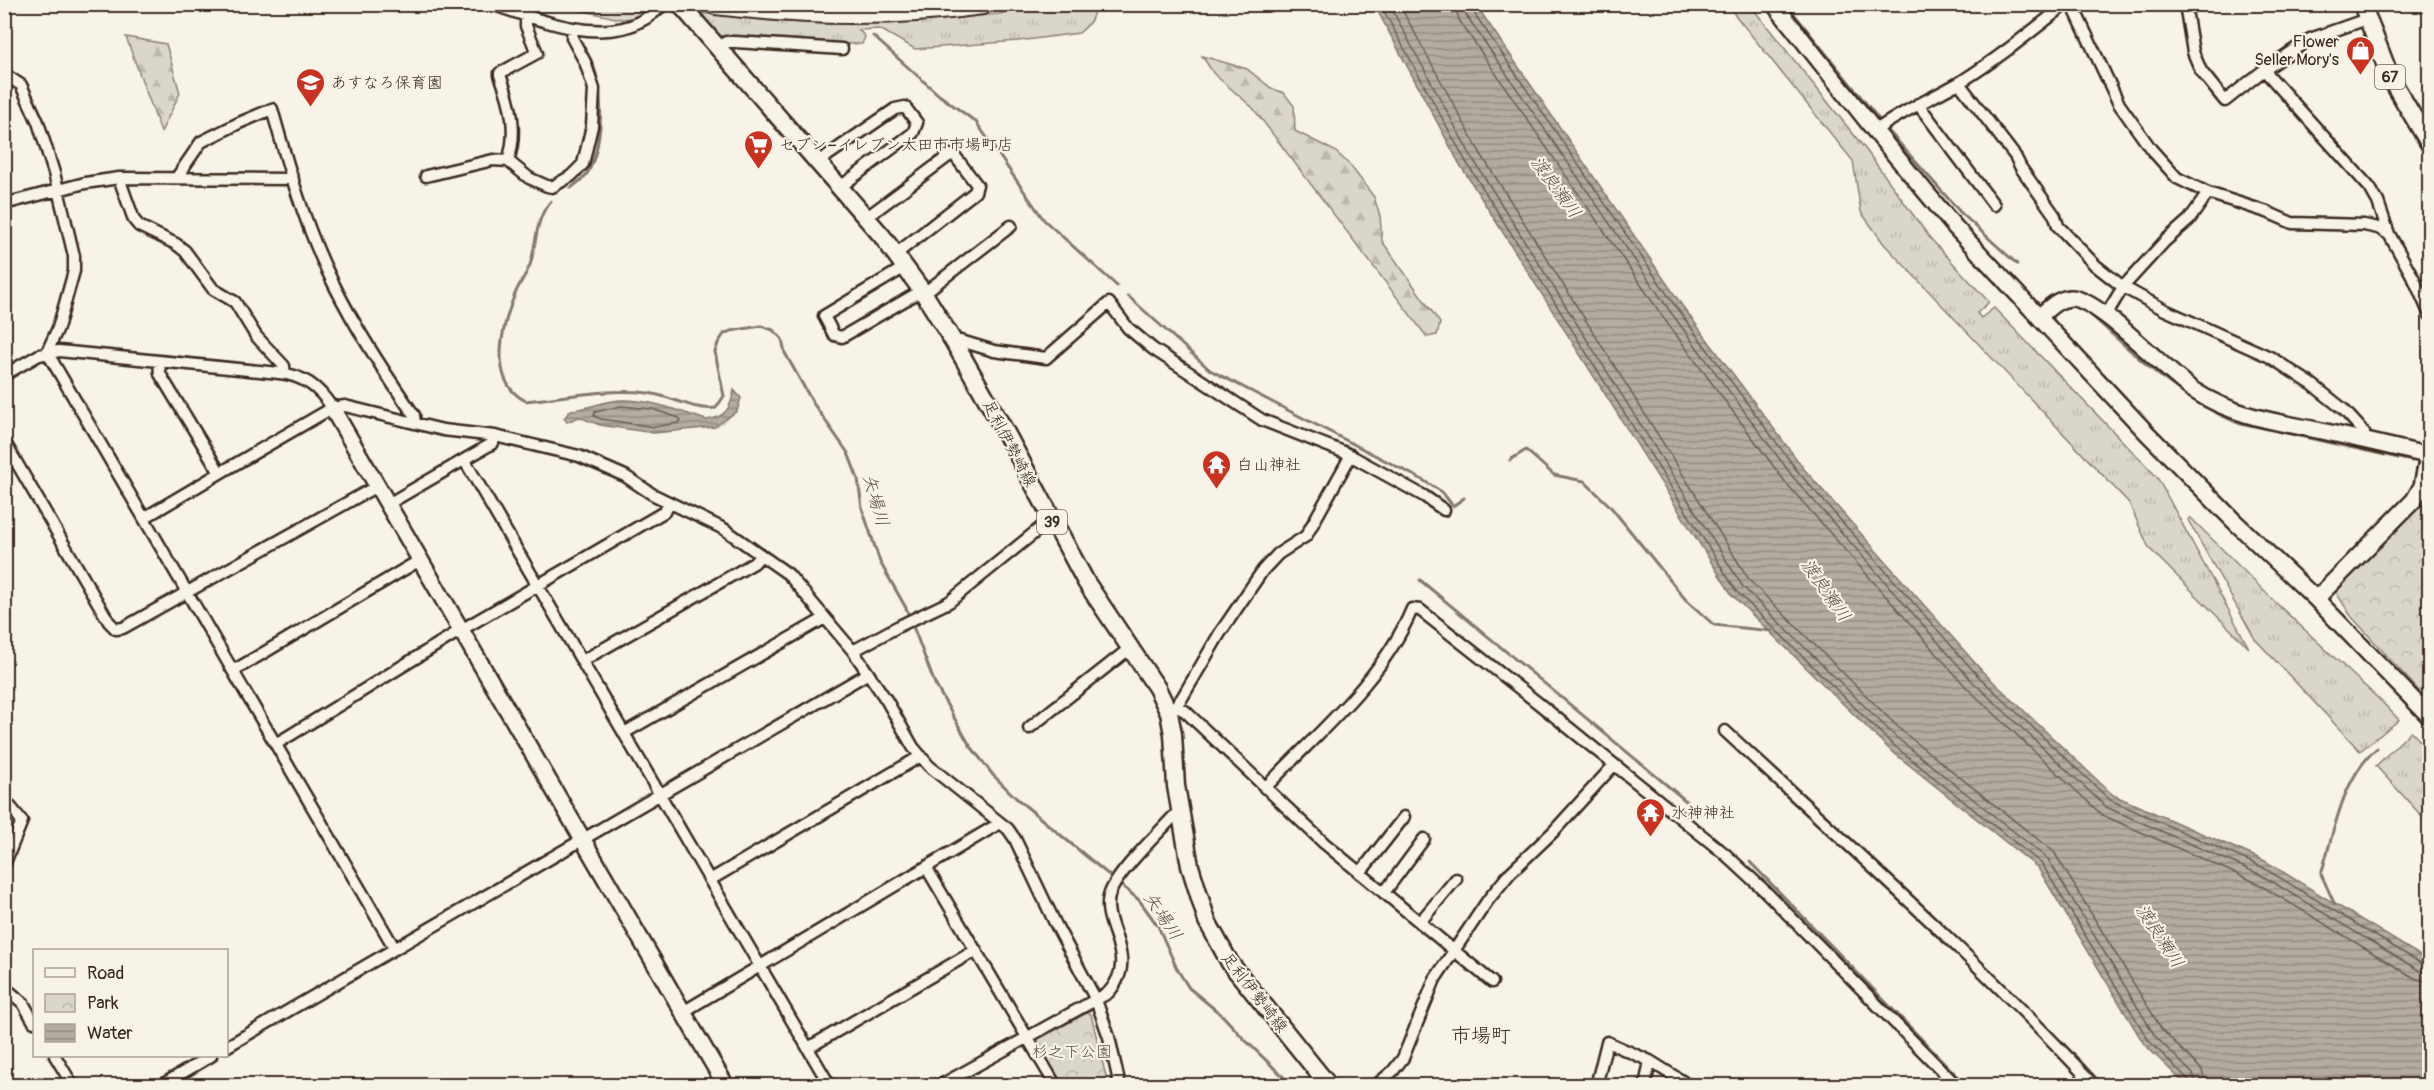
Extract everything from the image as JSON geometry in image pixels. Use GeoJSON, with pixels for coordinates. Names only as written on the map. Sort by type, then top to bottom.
{"type":"FeatureCollection","features":[{"type":"Feature","properties":{"kind":"highway"},"geometry":{"type":"LineString","coordinates":[[716,4],[785,12],[859,15],[982,4]]}},
{"type":"Feature","properties":{"kind":"main road","name":"足利伊勢崎線"},"geometry":{"type":"LineString","coordinates":[[680,4],[867,217],[900,260],[955,344],[1086,582],[1129,649],[1173,710],[1176,786],[1194,884],[1216,939],[1236,970],[1329,1086]]}},
{"type":"Feature","properties":{"kind":"main road","name":"67"},"geometry":{"type":"LineString","coordinates":[[2364,12],[2391,79],[2430,145]]}},
{"type":"Feature","properties":{"kind":"street"},"geometry":{"type":"LineString","coordinates":[[491,4],[573,29],[595,30],[627,27],[642,21],[664,4]]}},
{"type":"Feature","properties":{"kind":"street"},"geometry":{"type":"LineString","coordinates":[[1774,4],[1954,226],[2154,441],[2316,599],[2430,717]]}},
{"type":"Feature","properties":{"kind":"street"},"geometry":{"type":"LineString","coordinates":[[1875,131],[1896,116],[1959,83],[1997,59],[2066,4]]}},
{"type":"Feature","properties":{"kind":"street"},"geometry":{"type":"LineString","coordinates":[[2072,4],[2105,79],[2134,128],[2177,178],[2208,193],[2292,223],[2364,225],[2378,228],[2389,234]]}},
{"type":"Feature","properties":{"kind":"street"},"geometry":{"type":"LineString","coordinates":[[2185,4],[2193,52],[2201,71],[2225,101],[2264,70],[2310,39],[2364,12]]}},
{"type":"Feature","properties":{"kind":"street"},"geometry":{"type":"LineString","coordinates":[[508,161],[514,138],[510,101],[500,73],[537,53],[526,26],[526,15]]}},
{"type":"Feature","properties":{"kind":"street"},"geometry":{"type":"LineString","coordinates":[[426,176],[493,160],[508,161],[529,178],[547,186],[552,187],[571,177],[583,164],[590,136],[594,95],[585,62],[572,38],[573,29]]}},
{"type":"Feature","properties":{"kind":"street"},"geometry":{"type":"LineString","coordinates":[[718,48],[726,42],[735,42],[842,49]]}},
{"type":"Feature","properties":{"kind":"street"},"geometry":{"type":"LineString","coordinates":[[2264,70],[2370,188],[2378,202],[2389,234],[2414,279],[2430,315]]}},
{"type":"Feature","properties":{"kind":"street"},"geometry":{"type":"LineString","coordinates":[[4,74],[17,81],[23,89],[38,122],[59,191],[75,265],[58,328],[47,352]]}},
{"type":"Feature","properties":{"kind":"street"},"geometry":{"type":"LineString","coordinates":[[1959,83],[2015,156],[2055,216],[2058,226],[2095,266],[2123,287],[2165,310],[2270,357],[2313,385],[2343,409],[2364,432],[2364,440]]}},
{"type":"Feature","properties":{"kind":"street"},"geometry":{"type":"LineString","coordinates":[[1918,104],[1994,205]]}},
{"type":"Feature","properties":{"kind":"street"},"geometry":{"type":"LineString","coordinates":[[818,162],[895,109],[905,106],[909,110],[917,123],[913,133],[840,187]]}},
{"type":"Feature","properties":{"kind":"street"},"geometry":{"type":"LineString","coordinates":[[177,177],[201,142],[272,109],[293,179],[323,263],[342,301],[414,416],[415,423]]}},
{"type":"Feature","properties":{"kind":"street"},"geometry":{"type":"LineString","coordinates":[[867,217],[950,154],[955,156],[977,185],[975,192],[900,260],[824,316],[834,335],[842,337],[928,290],[1011,226]]}},
{"type":"Feature","properties":{"kind":"street"},"geometry":{"type":"LineString","coordinates":[[119,178],[134,220],[139,226],[176,244],[185,251],[213,289],[235,302],[256,336],[284,366],[285,374]]}},
{"type":"Feature","properties":{"kind":"street"},"geometry":{"type":"LineString","coordinates":[[4,204],[85,183],[119,178],[293,179]]}},
{"type":"Feature","properties":{"kind":"street"},"geometry":{"type":"LineString","coordinates":[[2106,315],[2123,287],[2165,241],[2189,220],[2208,193]]}},
{"type":"Feature","properties":{"kind":"street"},"geometry":{"type":"LineString","coordinates":[[2039,317],[2057,302],[2070,298],[2083,300],[2106,315],[2181,382],[2223,407],[2258,418],[2429,456],[2422,486],[2414,500],[2316,599]]}},
{"type":"Feature","properties":{"kind":"street"},"geometry":{"type":"LineString","coordinates":[[955,344],[961,341],[994,351],[1046,358],[1109,303],[1128,327],[1153,349],[1262,420],[1351,456],[1424,496],[1444,510]]}},
{"type":"Feature","properties":{"kind":"street"},"geometry":{"type":"LineString","coordinates":[[4,375],[47,352],[59,351],[285,374],[319,390],[332,408],[726,1086]]}},
{"type":"Feature","properties":{"kind":"street"},"geometry":{"type":"LineString","coordinates":[[47,352],[395,949]]}},
{"type":"Feature","properties":{"kind":"street"},"geometry":{"type":"LineString","coordinates":[[159,361],[160,375],[220,473]]}},
{"type":"Feature","properties":{"kind":"street"},"geometry":{"type":"LineString","coordinates":[[144,518],[332,408],[345,406],[443,429],[495,436],[557,450],[595,462],[625,476],[670,504],[724,529],[788,574],[853,651],[921,756],[935,773],[1008,830],[1015,839],[1055,923],[1096,999],[1109,1037],[1120,1086]]}},
{"type":"Feature","properties":{"kind":"street"},"geometry":{"type":"LineString","coordinates":[[388,504],[465,461],[493,443],[495,436]]}},
{"type":"Feature","properties":{"kind":"street"},"geometry":{"type":"LineString","coordinates":[[4,441],[116,629],[123,628],[377,486]]}},
{"type":"Feature","properties":{"kind":"street"},"geometry":{"type":"LineString","coordinates":[[1351,456],[1306,536],[1278,555],[1263,570],[1220,633],[1173,710],[1185,711],[1265,788],[1360,873],[1492,982]]}},
{"type":"Feature","properties":{"kind":"street"},"geometry":{"type":"LineString","coordinates":[[465,461],[830,1086]]}},
{"type":"Feature","properties":{"kind":"street"},"geometry":{"type":"LineString","coordinates":[[276,744],[461,630],[664,512],[670,504]]}},
{"type":"Feature","properties":{"kind":"street"},"geometry":{"type":"LineString","coordinates":[[853,651],[949,602],[1044,525],[1052,522]]}},
{"type":"Feature","properties":{"kind":"street"},"geometry":{"type":"LineString","coordinates":[[582,661],[754,563],[761,555]]}},
{"type":"Feature","properties":{"kind":"street"},"geometry":{"type":"LineString","coordinates":[[233,671],[420,560]]}},
{"type":"Feature","properties":{"kind":"street"},"geometry":{"type":"LineString","coordinates":[[1265,788],[1352,700],[1394,641],[1412,609],[1425,613],[1725,854],[1765,891],[1957,1086]]}},
{"type":"Feature","properties":{"kind":"street"},"geometry":{"type":"LineString","coordinates":[[624,733],[825,618]]}},
{"type":"Feature","properties":{"kind":"street"},"geometry":{"type":"LineString","coordinates":[[1029,728],[1129,649]]}},
{"type":"Feature","properties":{"kind":"street"},"geometry":{"type":"LineString","coordinates":[[228,1046],[867,674]]}},
{"type":"Feature","properties":{"kind":"street"},"geometry":{"type":"LineString","coordinates":[[1725,731],[1829,825],[2009,997],[2095,1086]]}},
{"type":"Feature","properties":{"kind":"street"},"geometry":{"type":"LineString","coordinates":[[710,880],[921,756]]}},
{"type":"Feature","properties":{"kind":"street"},"geometry":{"type":"LineString","coordinates":[[1375,1086],[1393,1071],[1403,1058],[1433,983],[1454,949],[1510,873],[1553,832],[1614,765]]}},
{"type":"Feature","properties":{"kind":"street"},"geometry":{"type":"LineString","coordinates":[[4,799],[22,821],[4,865]]}},
{"type":"Feature","properties":{"kind":"street"},"geometry":{"type":"LineString","coordinates":[[939,1086],[1108,993],[1114,986],[1120,966],[1120,945],[1108,906],[1109,898],[1122,875],[1173,817],[1181,814]]}},
{"type":"Feature","properties":{"kind":"street"},"geometry":{"type":"LineString","coordinates":[[1360,873],[1404,817]]}},
{"type":"Feature","properties":{"kind":"street"},"geometry":{"type":"LineString","coordinates":[[683,1012],[999,823]]}},
{"type":"Feature","properties":{"kind":"street"},"geometry":{"type":"LineString","coordinates":[[1384,893],[1424,839]]}},
{"type":"Feature","properties":{"kind":"street"},"geometry":{"type":"LineString","coordinates":[[926,867],[1056,1086]]}},
{"type":"Feature","properties":{"kind":"street"},"geometry":{"type":"LineString","coordinates":[[1420,922],[1456,879]]}},
{"type":"Feature","properties":{"kind":"street"},"geometry":{"type":"LineString","coordinates":[[808,1048],[976,950]]}},
{"type":"Feature","properties":{"kind":"street"},"geometry":{"type":"LineString","coordinates":[[4,987],[23,1003],[33,1020]]}},
{"type":"Feature","properties":{"kind":"street"},"geometry":{"type":"LineString","coordinates":[[1596,1086],[1607,1042],[1650,1061],[1690,1086]]}},
{"type":"Feature","properties":{"kind":"street"},"geometry":{"type":"LineString","coordinates":[[56,1057],[73,1086]]}},
{"type":"Feature","properties":{"kind":"street"},"geometry":{"type":"LineString","coordinates":[[160,1086],[209,1057]]}},
{"type":"Feature","properties":{"kind":"street"},"geometry":{"type":"LineString","coordinates":[[1645,1086],[1650,1061]]}},
{"type":"Feature","properties":{"kind":"green space"},"geometry":{"type":"Polygon","coordinates":[[[557,5],[644,5],[637,18],[620,19],[557,5]]]}},
{"type":"Feature","properties":{"kind":"green space"},"geometry":{"type":"Polygon","coordinates":[[[1063,5],[1094,5],[1091,20],[1079,33],[1018,41],[915,49],[880,29],[859,30],[865,37],[862,44],[809,43],[720,36],[698,13],[784,22],[840,24],[915,22],[1063,5]]]}},
{"type":"Feature","properties":{"kind":"green space"},"geometry":{"type":"Polygon","coordinates":[[[1727,5],[1750,5],[1866,150],[1930,238],[1988,301],[1977,313],[1981,318],[1994,308],[2157,477],[2249,648],[2149,548],[2129,503],[1884,244],[1861,212],[1853,161],[1727,5]]]}},
{"type":"Feature","properties":{"kind":"green space"},"geometry":{"type":"Polygon","coordinates":[[[126,37],[166,44],[180,93],[161,132],[126,37]]]}},
{"type":"Feature","properties":{"kind":"green space"},"geometry":{"type":"Polygon","coordinates":[[[1202,56],[1247,69],[1271,88],[1284,93],[1294,106],[1295,131],[1335,151],[1350,165],[1374,197],[1380,216],[1382,241],[1440,323],[1437,335],[1427,337],[1253,108],[1214,74],[1202,56]]]}},
{"type":"Feature","properties":{"kind":"green space"},"geometry":{"type":"Polygon","coordinates":[[[2429,477],[2429,702],[2351,616],[2337,594],[2343,580],[2429,477]]]}},
{"type":"Feature","properties":{"kind":"green space"},"geometry":{"type":"Polygon","coordinates":[[[2190,517],[2399,720],[2360,751],[2255,639],[2188,520],[2190,517]]]}},
{"type":"Feature","properties":{"kind":"green space"},"geometry":{"type":"Polygon","coordinates":[[[2411,731],[2429,751],[2429,824],[2376,766],[2411,731]]]}},
{"type":"Feature","properties":{"kind":"green space","name":"杉之下公園"},"geometry":{"type":"Polygon","coordinates":[[[1087,1013],[1091,1014],[1108,1085],[1061,1085],[1037,1044],[1039,1038],[1087,1013]]]}},
{"type":"Feature","properties":{"kind":"water","name":"渡良瀬川"},"geometry":{"type":"Polygon","coordinates":[[[1372,5],[1476,5],[1683,307],[1804,469],[1983,672],[2113,795],[2265,861],[2429,961],[2429,1085],[2186,1085],[2144,1044],[2038,868],[1889,749],[1732,595],[1459,163],[1376,8],[1372,5]]]}},
{"type":"Feature","properties":{"kind":"water"},"geometry":{"type":"Polygon","coordinates":[[[734,390],[741,398],[737,411],[715,427],[654,433],[600,425],[579,417],[567,422],[564,418],[571,410],[610,401],[634,400],[706,420],[713,419],[729,407],[734,390]]]}},
{"type":"Feature","properties":{"kind":"waterway","name":"矢場川"},"geometry":{"type":"LineString","coordinates":[[513,4],[562,21]]}},
{"type":"Feature","properties":{"kind":"waterway"},"geometry":{"type":"LineString","coordinates":[[1786,4],[1881,122]]}},
{"type":"Feature","properties":{"kind":"waterway"},"geometry":{"type":"LineString","coordinates":[[873,36],[939,95],[976,122],[1044,220],[1117,286]]}},
{"type":"Feature","properties":{"kind":"waterway","name":"矢場川"},"geometry":{"type":"LineString","coordinates":[[571,188],[588,172],[594,159],[600,127],[601,109],[596,76],[584,49]]}},
{"type":"Feature","properties":{"kind":"waterway"},"geometry":{"type":"LineString","coordinates":[[1885,127],[1960,212],[2017,264]]}},
{"type":"Feature","properties":{"kind":"waterway","name":"矢場川"},"geometry":{"type":"LineString","coordinates":[[551,201],[542,215],[530,265],[515,294],[502,337],[502,367],[506,381],[514,392],[526,401],[603,392],[648,393],[699,407],[716,408],[724,396],[715,352],[724,334],[761,326],[773,330],[782,339],[785,353],[813,403],[848,453],[858,479],[862,508],[880,562],[906,608],[935,684],[969,744],[993,775],[1016,798],[1139,900],[1158,926],[1177,969],[1189,988],[1223,1016],[1293,1086]]}},
{"type":"Feature","properties":{"kind":"waterway"},"geometry":{"type":"LineString","coordinates":[[1128,296],[1210,370],[1421,479],[1442,492],[1453,506],[1464,498]]}},
{"type":"Feature","properties":{"kind":"waterway"},"geometry":{"type":"LineString","coordinates":[[2092,316],[2177,389],[2236,422],[2412,461]]}},
{"type":"Feature","properties":{"kind":"waterway"},"geometry":{"type":"LineString","coordinates":[[1510,460],[1526,450],[1554,475],[1584,481],[1610,506],[1686,600],[1714,625],[1772,631]]}},
{"type":"Feature","properties":{"kind":"waterway"},"geometry":{"type":"LineString","coordinates":[[1420,580],[1686,801]]}},
{"type":"Feature","properties":{"kind":"waterway"},"geometry":{"type":"LineString","coordinates":[[2335,905],[2321,874],[2347,790],[2355,775],[2377,748]]}},
{"type":"Feature","properties":{"kind":"waterway"},"geometry":{"type":"LineString","coordinates":[[1750,862],[1967,1086]]}},
{"type":"Feature","properties":{"kind":"place","name":"Flower Seller Mory's"},"geometry":{"type":"Point","coordinates":[2360,76]}},
{"type":"Feature","properties":{"kind":"place","name":"あすなろ保育園"},"geometry":{"type":"Point","coordinates":[310,108]}},
{"type":"Feature","properties":{"kind":"place","name":"セブン−イレブン太田市市場町店"},"geometry":{"type":"Point","coordinates":[758,170]}},
{"type":"Feature","properties":{"kind":"place","name":"白山神社"},"geometry":{"type":"Point","coordinates":[1216,490]}},
{"type":"Feature","properties":{"kind":"place","name":"水神神社"},"geometry":{"type":"Point","coordinates":[1650,838]}},
{"type":"Feature","properties":{"kind":"district","name":"市場町"},"geometry":{"type":"Point","coordinates":[1481,1035]}}]}
